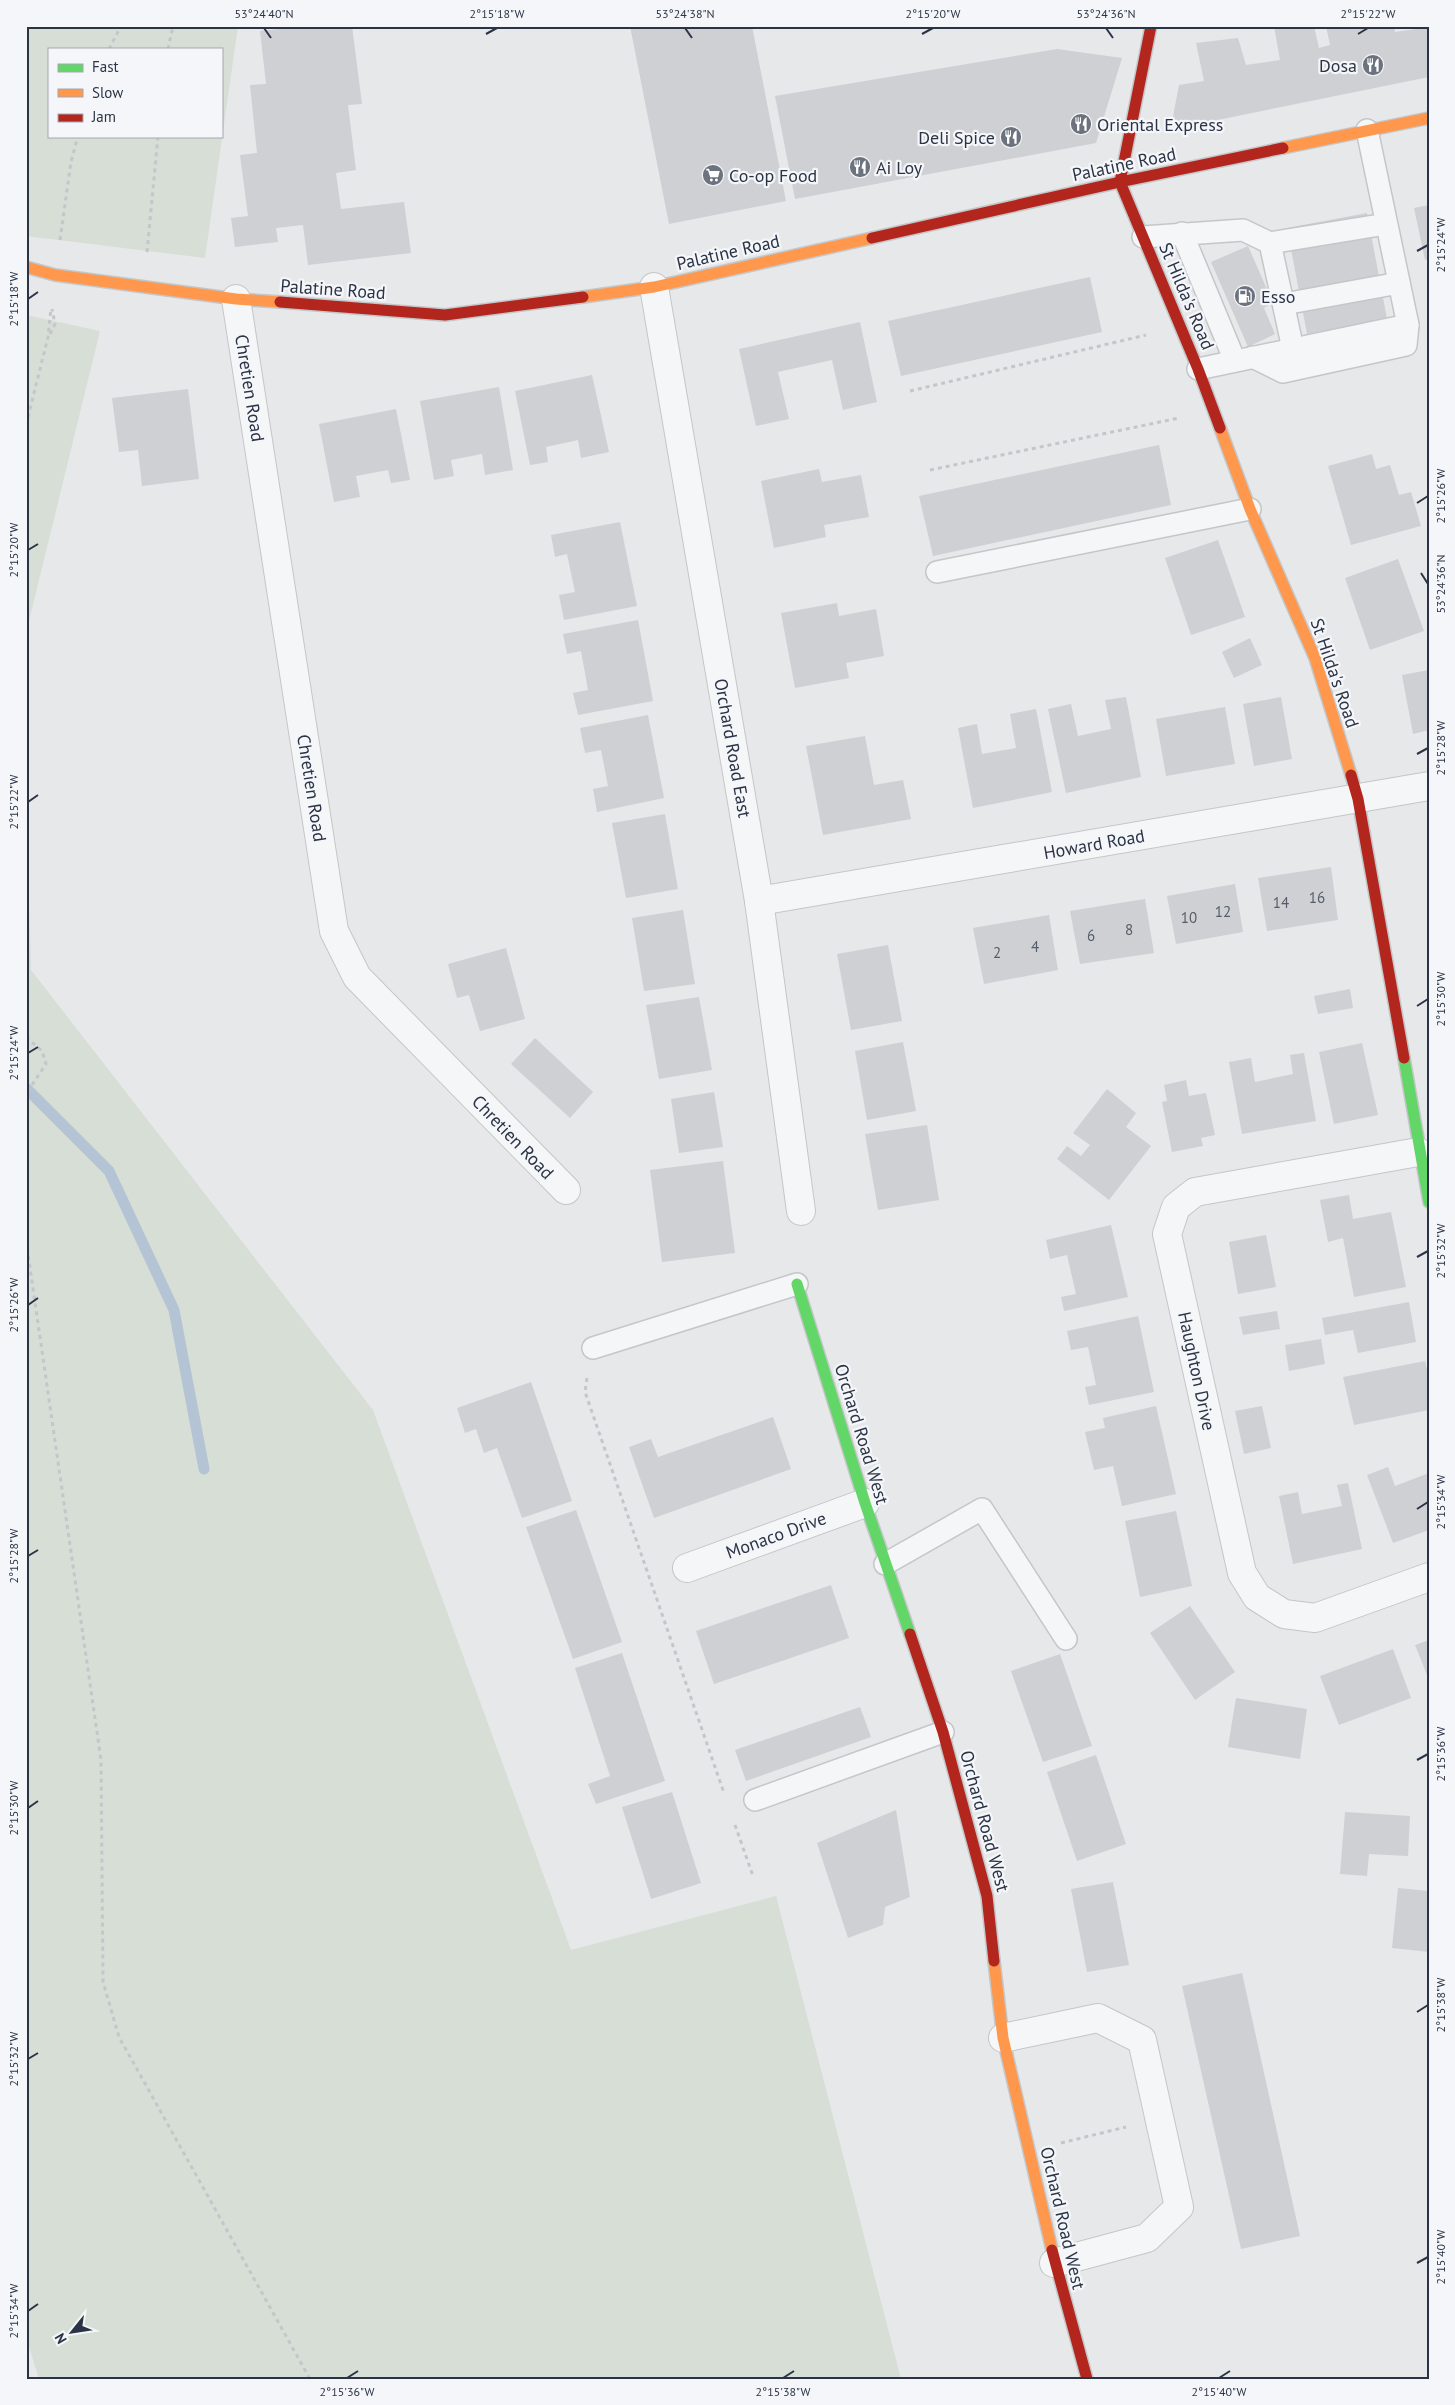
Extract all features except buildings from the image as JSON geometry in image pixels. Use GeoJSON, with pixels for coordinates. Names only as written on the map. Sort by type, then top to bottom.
{"type":"FeatureCollection","features":[{"type":"Feature","properties":{"kind":"street"},"geometry":{"type":"LineString","coordinates":[[1120,182],[1151,26]]}},
{"type":"Feature","properties":{"kind":"street","name":"Palatine Road"},"geometry":{"type":"LineString","coordinates":[[26,267],[55,275],[236,299],[445,315],[654,287],[1120,182],[1429,118]]}},
{"type":"Feature","properties":{"kind":"street","name":"St Hilda's Road"},"geometry":{"type":"LineString","coordinates":[[1120,182],[1198,369],[1250,509],[1315,658],[1358,799],[1418,1152],[1429,1202]]}},
{"type":"Feature","properties":{"kind":"street","name":"Orchard Road East"},"geometry":{"type":"LineString","coordinates":[[654,287],[759,901],[801,1210]]}},
{"type":"Feature","properties":{"kind":"street","name":"Chretien Road"},"geometry":{"type":"LineString","coordinates":[[236,299],[334,930],[357,977],[566,1190]]}},
{"type":"Feature","properties":{"kind":"street","name":"Howard Road"},"geometry":{"type":"LineString","coordinates":[[759,901],[1429,786]]}},
{"type":"Feature","properties":{"kind":"street","name":"Haughton Drive"},"geometry":{"type":"LineString","coordinates":[[1418,1152],[1195,1192],[1176,1207],[1166,1234],[1242,1573],[1257,1597],[1284,1614],[1316,1618],[1429,1577]]}},
{"type":"Feature","properties":{"kind":"street","name":"Orchard Road West"},"geometry":{"type":"LineString","coordinates":[[797,1284],[865,1503],[943,1732],[987,1896],[1003,2038],[1054,2263],[1087,2379]]}},
{"type":"Feature","properties":{"kind":"street","name":"Monaco Drive"},"geometry":{"type":"LineString","coordinates":[[687,1568],[865,1503]]}},
{"type":"Feature","properties":{"kind":"street"},"geometry":{"type":"LineString","coordinates":[[1003,2038],[1098,2018],[1142,2040],[1179,2207],[1146,2238],[1054,2263]]}},
{"type":"Feature","properties":{"kind":"lane"},"geometry":{"type":"LineString","coordinates":[[1182,233],[1244,359],[1283,372],[1406,345],[1408,325],[1366,130]]}},
{"type":"Feature","properties":{"kind":"lane"},"geometry":{"type":"LineString","coordinates":[[1143,237],[1243,230],[1270,243],[1386,224]]}},
{"type":"Feature","properties":{"kind":"lane"},"geometry":{"type":"LineString","coordinates":[[1270,243],[1293,349]]}},
{"type":"Feature","properties":{"kind":"lane"},"geometry":{"type":"LineString","coordinates":[[1284,304],[1399,283]]}},
{"type":"Feature","properties":{"kind":"lane"},"geometry":{"type":"LineString","coordinates":[[1198,369],[1408,325]]}},
{"type":"Feature","properties":{"kind":"lane"},"geometry":{"type":"LineString","coordinates":[[937,572],[1250,509]]}},
{"type":"Feature","properties":{"kind":"lane"},"geometry":{"type":"LineString","coordinates":[[593,1348],[797,1284]]}},
{"type":"Feature","properties":{"kind":"lane"},"geometry":{"type":"LineString","coordinates":[[885,1564],[982,1509],[1066,1639]]}},
{"type":"Feature","properties":{"kind":"lane"},"geometry":{"type":"LineString","coordinates":[[755,1800],[943,1732]]}},
{"type":"Feature","properties":{"kind":"path"},"geometry":{"type":"LineString","coordinates":[[109,48],[121,26]]}},
{"type":"Feature","properties":{"kind":"path"},"geometry":{"type":"LineString","coordinates":[[168,48],[172,26]]}},
{"type":"Feature","properties":{"kind":"path"},"geometry":{"type":"LineString","coordinates":[[55,275],[71,162],[77,138]]}},
{"type":"Feature","properties":{"kind":"path"},"geometry":{"type":"LineString","coordinates":[[147,252],[158,138]]}},
{"type":"Feature","properties":{"kind":"path"},"geometry":{"type":"LineString","coordinates":[[26,425],[48,337],[52,305],[55,324],[48,337]]}},
{"type":"Feature","properties":{"kind":"path"},"geometry":{"type":"LineString","coordinates":[[910,390],[1181,327]]}},
{"type":"Feature","properties":{"kind":"path"},"geometry":{"type":"LineString","coordinates":[[930,470],[1214,410]]}},
{"type":"Feature","properties":{"kind":"path"},"geometry":{"type":"LineString","coordinates":[[26,1036],[42,1051],[46,1064],[40,1076],[26,1094]]}},
{"type":"Feature","properties":{"kind":"path"},"geometry":{"type":"LineString","coordinates":[[26,1240],[100,1760],[103,1982],[118,2037],[310,2379]]}},
{"type":"Feature","properties":{"kind":"path"},"geometry":{"type":"LineString","coordinates":[[593,1348],[585,1392],[727,1801]]}},
{"type":"Feature","properties":{"kind":"path"},"geometry":{"type":"LineString","coordinates":[[734,1820],[753,1876]]}},
{"type":"Feature","properties":{"kind":"path"},"geometry":{"type":"LineString","coordinates":[[1029,2151],[1159,2118]]}},
{"type":"Feature","properties":{"kind":"shaded area"},"geometry":{"type":"Polygon","coordinates":[[[26,26],[238,26],[205,258],[26,236],[26,26]]]}},
{"type":"Feature","properties":{"kind":"shaded area"},"geometry":{"type":"Polygon","coordinates":[[[26,315],[100,331],[26,633],[26,315]]]}},
{"type":"Feature","properties":{"kind":"shaded area"},"geometry":{"type":"Polygon","coordinates":[[[26,802],[31,970],[373,1410],[571,1950],[776,1896],[901,2379],[39,2379],[26,2337],[26,802]]]}},
{"type":"Feature","properties":{"kind":"waterway"},"geometry":{"type":"LineString","coordinates":[[26,1088],[109,1171],[174,1310],[204,1469]]}},
{"type":"Feature","properties":{"kind":"traffic: fast"},"geometry":{"type":"LineString","coordinates":[[1404,1058],[1429,1202]]}},
{"type":"Feature","properties":{"kind":"traffic: fast"},"geometry":{"type":"LineString","coordinates":[[797,1284],[865,1503],[910,1634]]}},
{"type":"Feature","properties":{"kind":"traffic: slow"},"geometry":{"type":"LineString","coordinates":[[1283,148],[1429,118]]}},
{"type":"Feature","properties":{"kind":"traffic: slow"},"geometry":{"type":"LineString","coordinates":[[583,297],[654,287],[872,238]]}},
{"type":"Feature","properties":{"kind":"traffic: slow"},"geometry":{"type":"LineString","coordinates":[[26,267],[55,275],[236,299],[280,302]]}},
{"type":"Feature","properties":{"kind":"traffic: slow"},"geometry":{"type":"LineString","coordinates":[[1220,428],[1250,509],[1315,658],[1351,775]]}},
{"type":"Feature","properties":{"kind":"traffic: slow"},"geometry":{"type":"LineString","coordinates":[[994,1961],[1003,2038],[1052,2250]]}},
{"type":"Feature","properties":{"kind":"traffic: jam"},"geometry":{"type":"LineString","coordinates":[[1151,26],[1120,182],[1198,369],[1220,428]]}},
{"type":"Feature","properties":{"kind":"traffic: jam"},"geometry":{"type":"LineString","coordinates":[[872,238],[1120,182],[1283,148]]}},
{"type":"Feature","properties":{"kind":"traffic: jam"},"geometry":{"type":"LineString","coordinates":[[280,302],[445,315],[583,297]]}},
{"type":"Feature","properties":{"kind":"traffic: jam"},"geometry":{"type":"LineString","coordinates":[[1351,775],[1358,799],[1404,1058]]}},
{"type":"Feature","properties":{"kind":"traffic: jam"},"geometry":{"type":"LineString","coordinates":[[910,1634],[943,1732],[987,1896],[994,1961]]}},
{"type":"Feature","properties":{"kind":"traffic: jam"},"geometry":{"type":"LineString","coordinates":[[1052,2250],[1087,2379]]}},
{"type":"Feature","properties":{"kind":"place","name":"Dosa"},"geometry":{"type":"Point","coordinates":[1373,65]}},
{"type":"Feature","properties":{"kind":"place","name":"Oriental Express"},"geometry":{"type":"Point","coordinates":[1081,124]}},
{"type":"Feature","properties":{"kind":"place","name":"Deli Spice"},"geometry":{"type":"Point","coordinates":[1011,137]}},
{"type":"Feature","properties":{"kind":"place","name":"Ai Loy"},"geometry":{"type":"Point","coordinates":[860,167]}},
{"type":"Feature","properties":{"kind":"place","name":"Co-op Food"},"geometry":{"type":"Point","coordinates":[713,175]}},
{"type":"Feature","properties":{"kind":"place","name":"Esso"},"geometry":{"type":"Point","coordinates":[1245,296]}}]}
